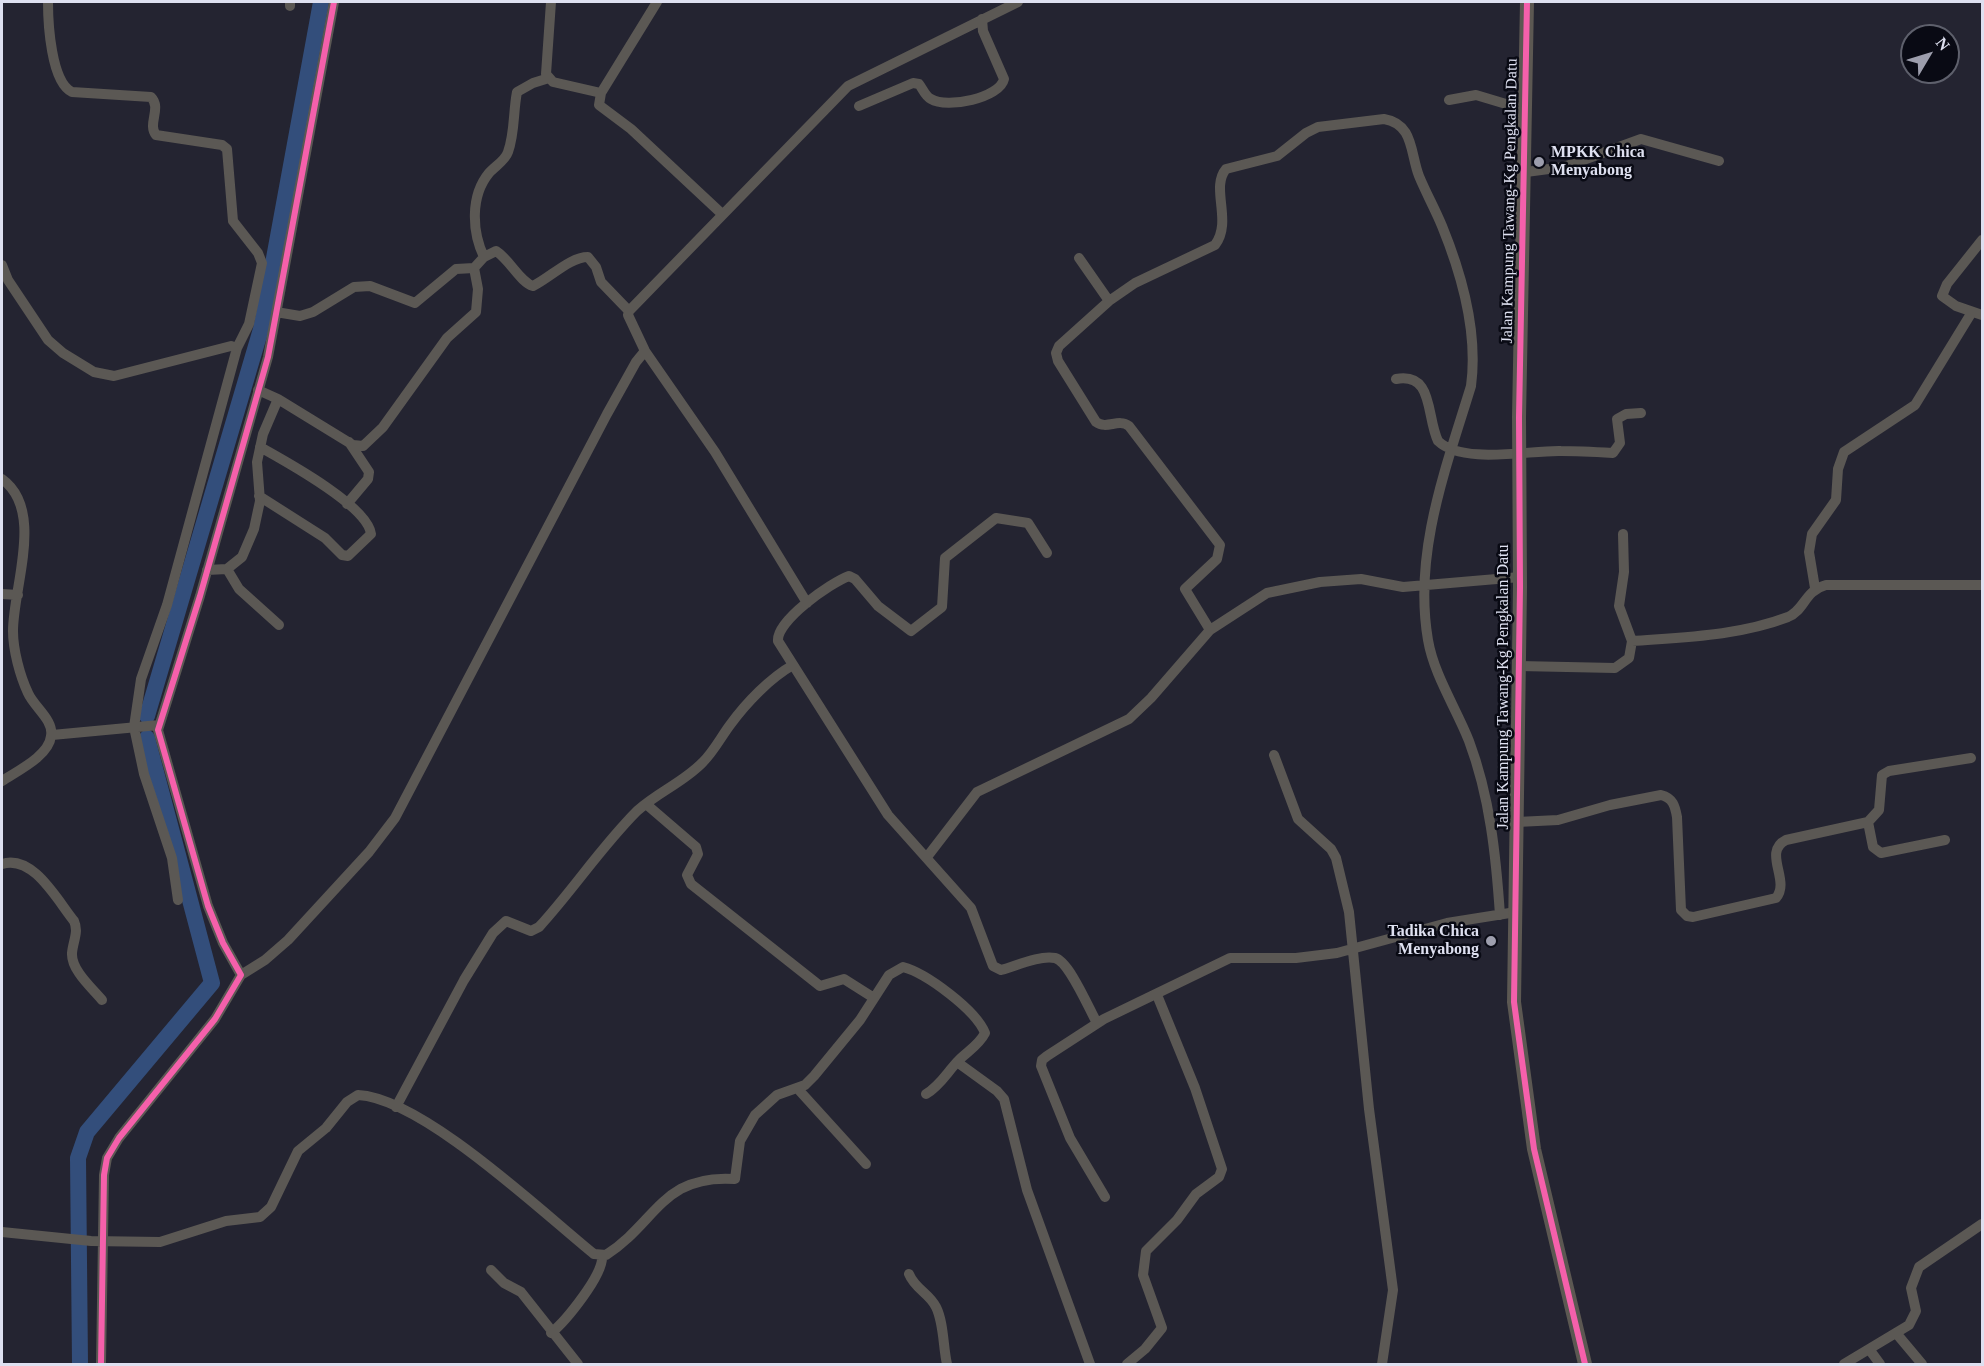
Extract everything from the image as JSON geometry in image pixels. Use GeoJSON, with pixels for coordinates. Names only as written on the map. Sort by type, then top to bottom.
{"type":"FeatureCollection","features":[{"type":"Feature","properties":{"kind":"street"},"geometry":{"type":"LineString","coordinates":[[48,2],[48,24],[53,50],[61,82],[66,90],[151,97],[156,106],[152,128],[156,135],[222,146],[227,149],[233,221],[258,253],[262,263],[249,324],[237,348],[167,605],[141,679],[134,727],[144,774],[171,858],[178,900]]}},
{"type":"Feature","properties":{"kind":"street"},"geometry":{"type":"LineString","coordinates":[[241,975],[219,936],[208,906],[160,741],[159,725],[207,570],[258,390],[276,312],[334,2]]}},
{"type":"Feature","properties":{"kind":"street"},"geometry":{"type":"LineString","coordinates":[[551,2],[547,63],[549,78],[553,82],[601,93]]}},
{"type":"Feature","properties":{"kind":"street"},"geometry":{"type":"LineString","coordinates":[[657,2],[601,93],[599,105],[631,129],[722,214]]}},
{"type":"Feature","properties":{"kind":"street"},"geometry":{"type":"LineString","coordinates":[[807,603],[715,452],[645,351],[628,315],[629,311],[848,86],[1018,2]]}},
{"type":"Feature","properties":{"kind":"street","name":"Jalan Kampung Tawang-Kg Pengkalan Datu"},"geometry":{"type":"LineString","coordinates":[[1527,2],[1526,172],[1519,452],[1520,577],[1514,1002],[1522,1073],[1537,1161],[1585,1365]]}},
{"type":"Feature","properties":{"kind":"street"},"geometry":{"type":"LineString","coordinates":[[859,106],[913,84],[919,84],[929,99],[935,101],[969,100],[996,92],[1002,87],[1004,79],[983,31],[982,19]]}},
{"type":"Feature","properties":{"kind":"street"},"geometry":{"type":"LineString","coordinates":[[484,257],[476,241],[474,222],[481,186],[489,172],[507,155],[514,133],[513,112],[517,92],[533,83],[549,78]]}},
{"type":"Feature","properties":{"kind":"street"},"geometry":{"type":"LineString","coordinates":[[1449,100],[1476,95],[1526,110]]}},
{"type":"Feature","properties":{"kind":"street"},"geometry":{"type":"LineString","coordinates":[[1210,630],[1185,589],[1216,558],[1220,544],[1129,426],[1119,423],[1104,426],[1096,422],[1058,361],[1056,353],[1059,346],[1109,301],[1135,283],[1215,245],[1224,227],[1221,179],[1226,169],[1277,156],[1306,133],[1318,127],[1367,119],[1394,121],[1406,130],[1410,138],[1414,162],[1446,237],[1471,332],[1473,369],[1470,387],[1431,524],[1425,585],[1428,639],[1432,657],[1470,743],[1485,799],[1496,869],[1500,915]]}},
{"type":"Feature","properties":{"kind":"street"},"geometry":{"type":"LineString","coordinates":[[1526,172],[1564,167],[1641,139],[1719,162]]}},
{"type":"Feature","properties":{"kind":"street"},"geometry":{"type":"LineString","coordinates":[[1815,588],[1809,552],[1812,534],[1836,500],[1839,469],[1844,452],[1915,405],[1977,314],[1946,301],[1942,291],[1983,240]]}},
{"type":"Feature","properties":{"kind":"street"},"geometry":{"type":"LineString","coordinates":[[276,312],[300,316],[313,312],[354,287],[370,286],[414,303],[456,269],[474,268],[484,257],[496,251],[508,259],[526,284],[533,286],[552,277],[578,257],[588,257],[596,267],[601,282],[629,311]]}},
{"type":"Feature","properties":{"kind":"street"},"geometry":{"type":"LineString","coordinates":[[1078,258],[1109,301]]}},
{"type":"Feature","properties":{"kind":"street"},"geometry":{"type":"LineString","coordinates":[[2,268],[48,339],[63,353],[94,372],[114,376],[231,346],[237,348]]}},
{"type":"Feature","properties":{"kind":"street"},"geometry":{"type":"LineString","coordinates":[[258,390],[278,399],[349,442],[363,446],[374,438],[436,352],[476,312],[478,289],[474,268]]}},
{"type":"Feature","properties":{"kind":"street"},"geometry":{"type":"LineString","coordinates":[[101,1365],[104,1175],[107,1158],[119,1138],[215,1019],[241,975],[265,960],[288,940],[369,852],[395,818],[574,482],[607,414],[636,362],[645,351]]}},
{"type":"Feature","properties":{"kind":"street"},"geometry":{"type":"LineString","coordinates":[[1396,379],[1409,376],[1418,379],[1423,387],[1438,441],[1451,449],[1485,454],[1613,453],[1620,443],[1617,419],[1626,414],[1641,413]]}},
{"type":"Feature","properties":{"kind":"street"},"geometry":{"type":"LineString","coordinates":[[207,570],[227,569],[242,557],[254,529],[259,496],[256,471],[260,447],[278,399]]}},
{"type":"Feature","properties":{"kind":"street"},"geometry":{"type":"LineString","coordinates":[[347,504],[368,479],[369,472],[349,442]]}},
{"type":"Feature","properties":{"kind":"street"},"geometry":{"type":"LineString","coordinates":[[259,496],[325,538],[342,555],[348,556],[371,534],[370,525],[316,479],[260,447]]}},
{"type":"Feature","properties":{"kind":"street"},"geometry":{"type":"LineString","coordinates":[[2,479],[15,492],[24,520],[13,631],[15,647],[28,692],[50,726],[52,735],[48,745],[40,754],[2,781]]}},
{"type":"Feature","properties":{"kind":"street"},"geometry":{"type":"LineString","coordinates":[[1047,553],[1028,523],[1005,518],[989,522],[945,558],[942,607],[911,631],[878,606],[855,579],[849,576],[807,603],[777,634],[778,641],[888,815],[971,908],[993,966],[1000,970],[1047,958],[1058,959],[1067,966],[1097,1023]]}},
{"type":"Feature","properties":{"kind":"street"},"geometry":{"type":"LineString","coordinates":[[1519,666],[1615,668],[1629,658],[1632,641],[1619,606],[1624,572],[1623,534]]}},
{"type":"Feature","properties":{"kind":"street"},"geometry":{"type":"LineString","coordinates":[[227,569],[239,589],[279,625]]}},
{"type":"Feature","properties":{"kind":"street"},"geometry":{"type":"LineString","coordinates":[[927,857],[977,792],[1129,719],[1151,698],[1210,630],[1267,593],[1286,588],[1361,579],[1396,587],[1520,577]]}},
{"type":"Feature","properties":{"kind":"street"},"geometry":{"type":"LineString","coordinates":[[1632,641],[1710,636],[1755,627],[1792,614],[1815,588],[1826,585],[1983,585]]}},
{"type":"Feature","properties":{"kind":"street"},"geometry":{"type":"LineString","coordinates":[[2,594],[18,595]]}},
{"type":"Feature","properties":{"kind":"street"},"geometry":{"type":"LineString","coordinates":[[396,1107],[448,1008],[493,933],[506,921],[531,931],[539,927],[646,804],[664,789],[696,770],[715,748],[731,723],[777,675],[793,664]]}},
{"type":"Feature","properties":{"kind":"street"},"geometry":{"type":"LineString","coordinates":[[52,735],[159,725]]}},
{"type":"Feature","properties":{"kind":"street"},"geometry":{"type":"LineString","coordinates":[[1275,755],[1298,819],[1331,849],[1336,858],[1347,901],[1369,1109],[1393,1290],[1382,1365]]}},
{"type":"Feature","properties":{"kind":"street"},"geometry":{"type":"LineString","coordinates":[[1517,822],[1558,820],[1610,805],[1661,795],[1667,797],[1675,808],[1677,816],[1681,910],[1687,916],[1693,917],[1776,898],[1781,888],[1775,852],[1782,841],[1868,822],[1879,810],[1882,775],[1889,771],[1971,758]]}},
{"type":"Feature","properties":{"kind":"street"},"geometry":{"type":"LineString","coordinates":[[646,804],[696,847],[698,854],[687,875],[688,880],[708,898],[820,986],[844,979],[874,998]]}},
{"type":"Feature","properties":{"kind":"street"},"geometry":{"type":"LineString","coordinates":[[1868,822],[1874,847],[1881,853],[1945,840]]}},
{"type":"Feature","properties":{"kind":"street"},"geometry":{"type":"LineString","coordinates":[[2,864],[16,862],[37,875],[74,921],[77,927],[72,955],[74,963],[102,1000]]}},
{"type":"Feature","properties":{"kind":"street"},"geometry":{"type":"LineString","coordinates":[[1105,1197],[1070,1138],[1041,1066],[1042,1060],[1047,1056],[1097,1023],[1230,958],[1296,958],[1353,949],[1447,923],[1516,912]]}},
{"type":"Feature","properties":{"kind":"street"},"geometry":{"type":"LineString","coordinates":[[2,1232],[69,1240],[160,1242],[226,1221],[260,1217],[271,1207],[298,1151],[326,1128],[352,1098],[364,1095],[396,1107],[438,1130],[536,1204],[594,1254],[602,1256],[610,1252],[666,1200],[687,1185],[714,1177],[735,1179],[740,1141],[755,1115],[777,1095],[797,1088],[814,1076],[874,998],[888,975],[903,967],[923,975],[936,985],[982,1025],[985,1033],[981,1041],[957,1062],[946,1079],[926,1094]]}},
{"type":"Feature","properties":{"kind":"street"},"geometry":{"type":"LineString","coordinates":[[1128,1365],[1140,1361],[1162,1328],[1143,1275],[1146,1251],[1177,1220],[1196,1194],[1219,1177],[1222,1168],[1195,1088],[1157,995]]}},
{"type":"Feature","properties":{"kind":"street"},"geometry":{"type":"LineString","coordinates":[[957,1062],[998,1091],[1004,1099],[1027,1190],[1090,1365]]}},
{"type":"Feature","properties":{"kind":"street"},"geometry":{"type":"LineString","coordinates":[[797,1088],[866,1164]]}},
{"type":"Feature","properties":{"kind":"street"},"geometry":{"type":"LineString","coordinates":[[1844,1365],[1896,1333],[1914,1318],[1916,1311],[1911,1288],[1919,1267],[1983,1224]]}},
{"type":"Feature","properties":{"kind":"street"},"geometry":{"type":"LineString","coordinates":[[551,1333],[576,1307],[601,1268],[602,1256]]}},
{"type":"Feature","properties":{"kind":"street"},"geometry":{"type":"LineString","coordinates":[[492,1270],[504,1283],[521,1292],[578,1365]]}},
{"type":"Feature","properties":{"kind":"street"},"geometry":{"type":"LineString","coordinates":[[909,1274],[915,1287],[929,1298],[938,1311],[947,1365]]}},
{"type":"Feature","properties":{"kind":"street"},"geometry":{"type":"LineString","coordinates":[[1896,1333],[1922,1365]]}},
{"type":"Feature","properties":{"kind":"street"},"geometry":{"type":"LineString","coordinates":[[1869,1349],[1880,1365]]}},
{"type":"Feature","properties":{"kind":"waterway"},"geometry":{"type":"LineString","coordinates":[[147,716],[261,329],[321,2]]}},
{"type":"Feature","properties":{"kind":"waterway"},"geometry":{"type":"LineString","coordinates":[[80,1364],[78,1158],[87,1132],[212,983],[147,738]]}},
{"type":"Feature","properties":{"kind":"cycle path"},"geometry":{"type":"LineString","coordinates":[[101,1364],[104,1175],[107,1158],[119,1138],[215,1019],[241,975],[223,943],[208,906],[158,730],[200,596],[268,357],[334,2]]}},
{"type":"Feature","properties":{"kind":"cycle path"},"geometry":{"type":"LineString","coordinates":[[1527,2],[1519,417],[1520,587],[1514,1002],[1534,1149],[1585,1364]]}},
{"type":"Feature","properties":{"kind":"place","name":"MPKK Chica Menyabong"},"geometry":{"type":"Point","coordinates":[1539,162]}},
{"type":"Feature","properties":{"kind":"place","name":"Tadika Chica Menyabong"},"geometry":{"type":"Point","coordinates":[1491,941]}}]}
